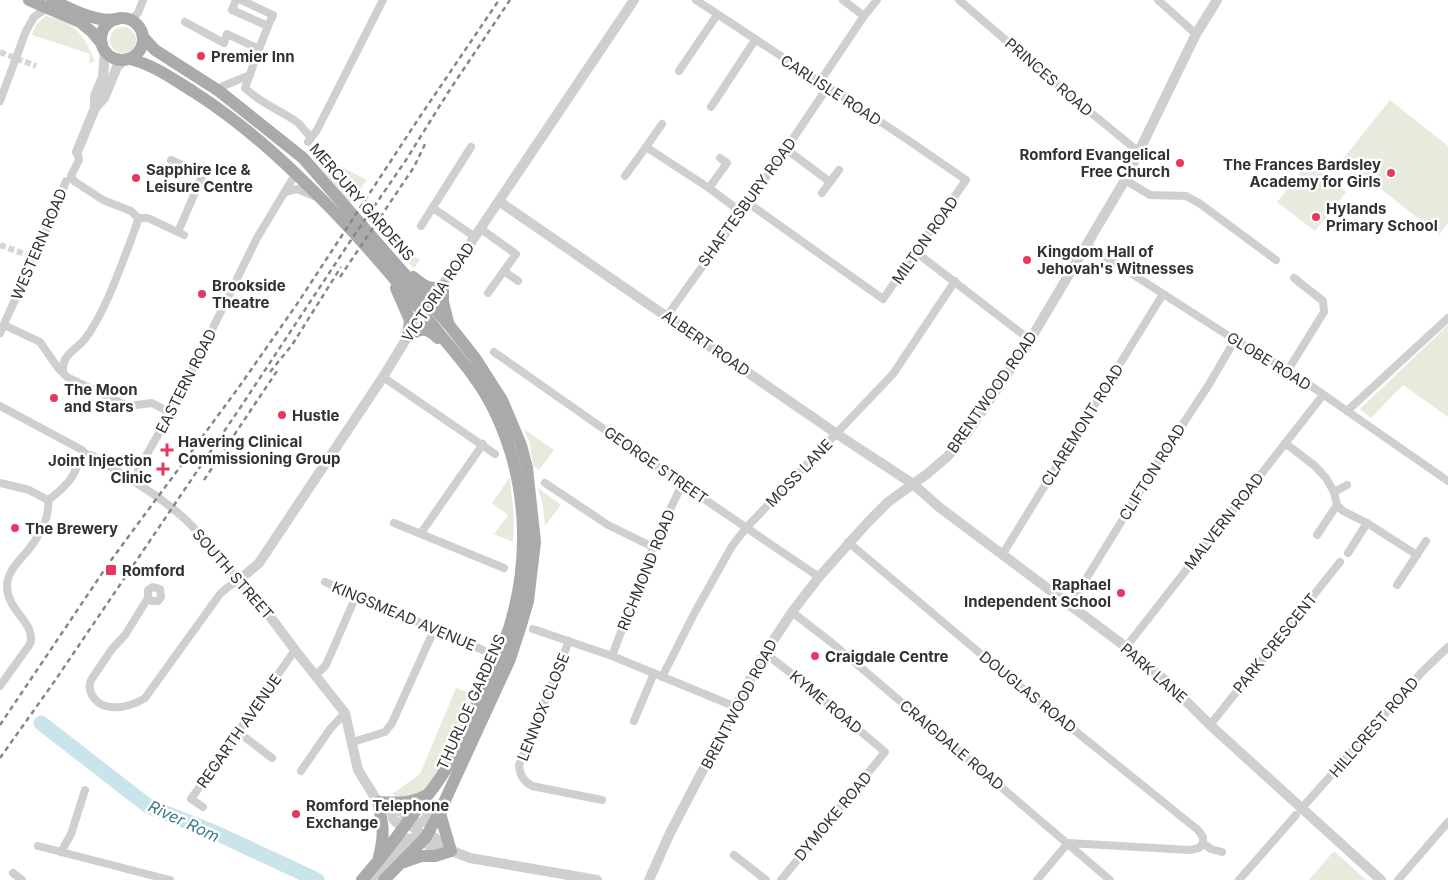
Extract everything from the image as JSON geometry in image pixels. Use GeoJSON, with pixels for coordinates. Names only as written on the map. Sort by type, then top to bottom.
{"type":"FeatureCollection","features":[{"type":"Feature","properties":{"kind":"main road"},"geometry":{"type":"LineString","coordinates":[[29,0],[50,4],[107,21],[125,18],[131,20],[138,25],[143,37],[143,44],[139,52],[127,60],[111,57],[92,32],[80,22],[50,4]]}},
{"type":"Feature","properties":{"kind":"main road"},"geometry":{"type":"LineString","coordinates":[[104,48],[102,37],[104,29],[117,19]]}},
{"type":"Feature","properties":{"kind":"main road","name":"MERCURY GARDENS"},"geometry":{"type":"LineString","coordinates":[[143,37],[155,50],[219,91],[303,158],[347,206],[427,309]]}},
{"type":"Feature","properties":{"kind":"main road","name":"MERCURY GARDENS"},"geometry":{"type":"LineString","coordinates":[[127,60],[151,66],[209,102],[240,124],[296,173],[385,268],[427,309]]}},
{"type":"Feature","properties":{"kind":"main road"},"geometry":{"type":"LineString","coordinates":[[283,142],[294,161],[296,173]]}},
{"type":"Feature","properties":{"kind":"main road"},"geometry":{"type":"LineString","coordinates":[[386,255],[424,286],[438,288],[443,286],[443,302],[449,325]]}},
{"type":"Feature","properties":{"kind":"main road"},"geometry":{"type":"LineString","coordinates":[[385,268],[407,313],[410,324],[408,336]]}},
{"type":"Feature","properties":{"kind":"main road","name":"THURLOE GARDENS"},"geometry":{"type":"LineString","coordinates":[[384,880],[426,837],[510,658],[528,601],[535,542],[527,468],[521,445],[502,400],[449,325],[427,309]]}},
{"type":"Feature","properties":{"kind":"main road","name":"THURLOE GARDENS"},"geometry":{"type":"LineString","coordinates":[[362,880],[408,823],[446,769],[458,748],[503,645],[517,596],[522,570],[524,542],[521,496],[511,453],[494,410],[475,377],[455,353],[427,309]]}},
{"type":"Feature","properties":{"kind":"main road"},"geometry":{"type":"LineString","coordinates":[[408,336],[418,330],[431,331],[455,353]]}},
{"type":"Feature","properties":{"kind":"main road"},"geometry":{"type":"LineString","coordinates":[[378,861],[384,838],[378,802],[403,804],[429,794]]}},
{"type":"Feature","properties":{"kind":"main road"},"geometry":{"type":"LineString","coordinates":[[401,864],[421,856],[435,856],[447,849],[441,818],[442,806]]}},
{"type":"Feature","properties":{"kind":"street"},"geometry":{"type":"LineString","coordinates":[[131,20],[138,13],[143,0]]}},
{"type":"Feature","properties":{"kind":"street"},"geometry":{"type":"LineString","coordinates":[[236,0],[232,10],[268,26]]}},
{"type":"Feature","properties":{"kind":"street"},"geometry":{"type":"LineString","coordinates":[[241,0],[273,15],[245,88],[254,98],[299,123],[309,139],[317,130],[383,0]]}},
{"type":"Feature","properties":{"kind":"street","name":"VICTORIA ROAD"},"geometry":{"type":"LineString","coordinates":[[239,580],[259,564],[383,377],[408,336],[500,202],[634,0]]}},
{"type":"Feature","properties":{"kind":"street","name":"CARLISLE ROAD"},"geometry":{"type":"LineString","coordinates":[[696,0],[966,180]]}},
{"type":"Feature","properties":{"kind":"street"},"geometry":{"type":"LineString","coordinates":[[843,0],[864,16]]}},
{"type":"Feature","properties":{"kind":"street"},"geometry":{"type":"LineString","coordinates":[[819,82],[877,0]]}},
{"type":"Feature","properties":{"kind":"street","name":"PRINCES ROAD"},"geometry":{"type":"LineString","coordinates":[[959,0],[1139,152]]}},
{"type":"Feature","properties":{"kind":"street","name":"BRENTWOOD ROAD"},"geometry":{"type":"LineString","coordinates":[[649,880],[670,833],[736,707],[765,653],[792,612],[848,542],[885,505],[947,457],[966,435],[1030,340],[1125,180],[1196,34],[1217,0]]}},
{"type":"Feature","properties":{"kind":"street"},"geometry":{"type":"LineString","coordinates":[[1161,1],[1196,34]]}},
{"type":"Feature","properties":{"kind":"street"},"geometry":{"type":"LineString","coordinates":[[0,101],[26,31],[34,17],[50,4]]}},
{"type":"Feature","properties":{"kind":"street"},"geometry":{"type":"LineString","coordinates":[[679,71],[717,15]]}},
{"type":"Feature","properties":{"kind":"street"},"geometry":{"type":"LineString","coordinates":[[184,22],[224,43],[227,34],[259,49]]}},
{"type":"Feature","properties":{"kind":"street"},"geometry":{"type":"LineString","coordinates":[[711,107],[755,40]]}},
{"type":"Feature","properties":{"kind":"street","name":"WESTERN ROAD"},"geometry":{"type":"LineString","coordinates":[[95,108],[95,96],[103,77],[104,48]]}},
{"type":"Feature","properties":{"kind":"street","name":"WESTERN ROAD"},"geometry":{"type":"LineString","coordinates":[[0,333],[79,160],[77,152],[95,108],[104,98],[117,67],[127,60]]}},
{"type":"Feature","properties":{"kind":"street"},"geometry":{"type":"LineString","coordinates":[[219,91],[223,86],[250,75]]}},
{"type":"Feature","properties":{"kind":"street","name":"SHAFTESBURY ROAD"},"geometry":{"type":"LineString","coordinates":[[667,316],[827,88]]}},
{"type":"Feature","properties":{"kind":"street"},"geometry":{"type":"LineString","coordinates":[[625,176],[662,124]]}},
{"type":"Feature","properties":{"kind":"street"},"geometry":{"type":"LineString","coordinates":[[421,226],[471,147]]}},
{"type":"Feature","properties":{"kind":"street"},"geometry":{"type":"LineString","coordinates":[[646,147],[709,188],[741,212]]}},
{"type":"Feature","properties":{"kind":"street"},"geometry":{"type":"LineString","coordinates":[[786,149],[830,182]]}},
{"type":"Feature","properties":{"kind":"street"},"geometry":{"type":"LineString","coordinates":[[709,188],[727,163],[720,158]]}},
{"type":"Feature","properties":{"kind":"street"},"geometry":{"type":"LineString","coordinates":[[69,179],[103,200],[131,210],[138,218],[148,218],[181,233],[202,174],[171,160]]}},
{"type":"Feature","properties":{"kind":"street"},"geometry":{"type":"LineString","coordinates":[[822,193],[839,170]]}},
{"type":"Feature","properties":{"kind":"street","name":"EASTERN ROAD"},"geometry":{"type":"LineString","coordinates":[[140,484],[138,470],[171,413],[257,238],[296,173]]}},
{"type":"Feature","properties":{"kind":"street","name":"MILTON ROAD"},"geometry":{"type":"LineString","coordinates":[[748,203],[883,299],[917,253],[966,180]]}},
{"type":"Feature","properties":{"kind":"street"},"geometry":{"type":"LineString","coordinates":[[1125,180],[1150,195],[1186,196],[1199,202],[1276,260]]}},
{"type":"Feature","properties":{"kind":"street"},"geometry":{"type":"LineString","coordinates":[[285,192],[297,189],[323,200]]}},
{"type":"Feature","properties":{"kind":"street","name":"ALBERT ROAD"},"geometry":{"type":"LineString","coordinates":[[500,202],[837,434],[913,484]]}},
{"type":"Feature","properties":{"kind":"street"},"geometry":{"type":"LineString","coordinates":[[433,208],[516,254],[488,293]]}},
{"type":"Feature","properties":{"kind":"street"},"geometry":{"type":"LineString","coordinates":[[63,372],[63,364],[68,354],[85,339],[100,314],[120,270],[138,218]]}},
{"type":"Feature","properties":{"kind":"street","name":"GLOBE ROAD"},"geometry":{"type":"LineString","coordinates":[[1087,246],[1235,340],[1288,370],[1448,481]]}},
{"type":"Feature","properties":{"kind":"street"},"geometry":{"type":"LineString","coordinates":[[917,253],[1030,340]]}},
{"type":"Feature","properties":{"kind":"street"},"geometry":{"type":"LineString","coordinates":[[504,271],[518,281]]}},
{"type":"Feature","properties":{"kind":"street"},"geometry":{"type":"LineString","coordinates":[[1288,370],[1324,312],[1323,301],[1294,278]]}},
{"type":"Feature","properties":{"kind":"street","name":"MOSS LANE"},"geometry":{"type":"LineString","coordinates":[[662,677],[695,612],[732,546],[746,528],[893,374],[955,281]]}},
{"type":"Feature","properties":{"kind":"street","name":"CLAREMONT ROAD"},"geometry":{"type":"LineString","coordinates":[[1002,555],[1163,294]]}},
{"type":"Feature","properties":{"kind":"street"},"geometry":{"type":"LineString","coordinates":[[1347,411],[1448,318]]}},
{"type":"Feature","properties":{"kind":"street"},"geometry":{"type":"LineString","coordinates":[[4,325],[40,342],[55,364],[67,377],[124,405],[132,406],[152,403],[171,413]]}},
{"type":"Feature","properties":{"kind":"street","name":"CLIFTON ROAD"},"geometry":{"type":"LineString","coordinates":[[1070,605],[1235,340]]}},
{"type":"Feature","properties":{"kind":"street","name":"GEORGE STREET"},"geometry":{"type":"LineString","coordinates":[[491,362],[495,353],[819,577]]}},
{"type":"Feature","properties":{"kind":"street"},"geometry":{"type":"LineString","coordinates":[[383,377],[495,454]]}},
{"type":"Feature","properties":{"kind":"street","name":"MALVERN ROAD"},"geometry":{"type":"LineString","coordinates":[[1126,647],[1323,395]]}},
{"type":"Feature","properties":{"kind":"street","name":"SOUTH STREET"},"geometry":{"type":"LineString","coordinates":[[0,406],[140,484],[186,520],[225,566],[257,599],[345,713],[358,770],[378,802],[392,811],[400,811],[404,814],[408,823],[426,837],[427,844],[431,847],[447,849],[470,858],[597,880]]}},
{"type":"Feature","properties":{"kind":"street"},"geometry":{"type":"LineString","coordinates":[[1284,443],[1314,466],[1326,478],[1334,492],[1337,505],[1343,511],[1417,555]]}},
{"type":"Feature","properties":{"kind":"street"},"geometry":{"type":"LineString","coordinates":[[421,533],[483,444]]}},
{"type":"Feature","properties":{"kind":"street"},"geometry":{"type":"LineString","coordinates":[[48,500],[56,495],[70,480],[82,458],[87,455]]}},
{"type":"Feature","properties":{"kind":"street"},"geometry":{"type":"LineString","coordinates":[[0,483],[29,490],[48,500]]}},
{"type":"Feature","properties":{"kind":"street"},"geometry":{"type":"LineString","coordinates":[[545,483],[608,525],[653,547]]}},
{"type":"Feature","properties":{"kind":"street","name":"RICHMOND ROAD"},"geometry":{"type":"LineString","coordinates":[[612,656],[653,547],[682,484]]}},
{"type":"Feature","properties":{"kind":"street","name":"PARK LANE"},"geometry":{"type":"LineString","coordinates":[[913,484],[939,508],[1126,647],[1167,682],[1299,812],[1381,880]]}},
{"type":"Feature","properties":{"kind":"street"},"geometry":{"type":"LineString","coordinates":[[1334,492],[1347,485]]}},
{"type":"Feature","properties":{"kind":"street"},"geometry":{"type":"LineString","coordinates":[[0,686],[30,644],[31,636],[28,627],[12,606],[7,595],[9,574],[37,536],[49,510],[48,500]]}},
{"type":"Feature","properties":{"kind":"street"},"geometry":{"type":"LineString","coordinates":[[1317,535],[1337,505]]}},
{"type":"Feature","properties":{"kind":"street"},"geometry":{"type":"LineString","coordinates":[[394,523],[504,568]]}},
{"type":"Feature","properties":{"kind":"street"},"geometry":{"type":"LineString","coordinates":[[1348,553],[1366,523]]}},
{"type":"Feature","properties":{"kind":"street"},"geometry":{"type":"LineString","coordinates":[[1397,585],[1426,541]]}},
{"type":"Feature","properties":{"kind":"street","name":"DOUGLAS ROAD"},"geometry":{"type":"LineString","coordinates":[[848,542],[1007,676],[1198,830],[1203,837],[1203,843]]}},
{"type":"Feature","properties":{"kind":"street","name":"PARK CRESCENT"},"geometry":{"type":"LineString","coordinates":[[1210,725],[1340,562]]}},
{"type":"Feature","properties":{"kind":"street"},"geometry":{"type":"LineString","coordinates":[[148,598],[92,680],[89,689],[91,694],[102,704],[111,707],[130,705],[145,698],[220,594],[239,580]]}},
{"type":"Feature","properties":{"kind":"street","name":"KINGSMEAD AVENUE"},"geometry":{"type":"LineString","coordinates":[[324,582],[483,650]]}},
{"type":"Feature","properties":{"kind":"street"},"geometry":{"type":"LineString","coordinates":[[316,675],[326,665],[356,596]]}},
{"type":"Feature","properties":{"kind":"street","name":"CRAIGDALE ROAD"},"geometry":{"type":"LineString","coordinates":[[792,612],[832,643],[1110,880]]}},
{"type":"Feature","properties":{"kind":"street"},"geometry":{"type":"LineString","coordinates":[[533,629],[612,656],[736,707]]}},
{"type":"Feature","properties":{"kind":"street"},"geometry":{"type":"LineString","coordinates":[[353,742],[385,732],[392,723],[434,630]]}},
{"type":"Feature","properties":{"kind":"street","name":"LENNOX CLOSE"},"geometry":{"type":"LineString","coordinates":[[569,641],[519,765],[520,772],[524,782],[532,786],[602,800]]}},
{"type":"Feature","properties":{"kind":"street","name":"HILLCREST ROAD"},"geometry":{"type":"LineString","coordinates":[[1239,880],[1422,672],[1448,647]]}},
{"type":"Feature","properties":{"kind":"street","name":"REGARTH AVENUE"},"geometry":{"type":"LineString","coordinates":[[203,807],[191,799],[295,650]]}},
{"type":"Feature","properties":{"kind":"street","name":"KYME ROAD"},"geometry":{"type":"LineString","coordinates":[[765,653],[885,752]]}},
{"type":"Feature","properties":{"kind":"street"},"geometry":{"type":"LineString","coordinates":[[634,721],[654,673]]}},
{"type":"Feature","properties":{"kind":"street"},"geometry":{"type":"LineString","coordinates":[[301,771],[330,729],[345,713]]}},
{"type":"Feature","properties":{"kind":"street"},"geometry":{"type":"LineString","coordinates":[[238,732],[272,758]]}},
{"type":"Feature","properties":{"kind":"street","name":"DYMOKE ROAD"},"geometry":{"type":"LineString","coordinates":[[781,880],[885,752]]}},
{"type":"Feature","properties":{"kind":"street"},"geometry":{"type":"LineString","coordinates":[[61,852],[71,834],[85,790]]}},
{"type":"Feature","properties":{"kind":"street"},"geometry":{"type":"LineString","coordinates":[[408,823],[422,822],[433,807],[442,806]]}},
{"type":"Feature","properties":{"kind":"street"},"geometry":{"type":"LineString","coordinates":[[1398,880],[1448,822]]}},
{"type":"Feature","properties":{"kind":"street"},"geometry":{"type":"LineString","coordinates":[[370,880],[382,870],[408,839],[426,837]]}},
{"type":"Feature","properties":{"kind":"street"},"geometry":{"type":"LineString","coordinates":[[1037,880],[1068,843],[1190,850],[1198,848],[1203,843],[1211,849],[1222,852]]}},
{"type":"Feature","properties":{"kind":"street"},"geometry":{"type":"LineString","coordinates":[[38,846],[170,880]]}},
{"type":"Feature","properties":{"kind":"street"},"geometry":{"type":"LineString","coordinates":[[1250,854],[1258,859]]}},
{"type":"Feature","properties":{"kind":"street"},"geometry":{"type":"LineString","coordinates":[[734,855],[766,880]]}},
{"type":"Feature","properties":{"kind":"street"},"geometry":{"type":"LineString","coordinates":[[13,873],[22,880]]}},
{"type":"Feature","properties":{"kind":"shaded area"},"geometry":{"type":"Polygon","coordinates":[[[46,16],[64,22],[77,31],[87,44],[95,61],[89,64],[90,54],[32,35],[37,24],[46,16]]]}},
{"type":"Feature","properties":{"kind":"shaded area"},"geometry":{"type":"Polygon","coordinates":[[[123,27],[133,30],[136,40],[133,50],[123,53],[113,50],[110,40],[113,30],[123,27]]]}},
{"type":"Feature","properties":{"kind":"shaded area"},"geometry":{"type":"Polygon","coordinates":[[[1390,100],[1448,146],[1448,223],[1439,235],[1343,159],[1390,100]]]}},
{"type":"Feature","properties":{"kind":"shaded area"},"geometry":{"type":"Polygon","coordinates":[[[315,153],[367,180],[350,204],[313,158],[315,153]]]}},
{"type":"Feature","properties":{"kind":"shaded area"},"geometry":{"type":"Polygon","coordinates":[[[1309,162],[1346,192],[1315,231],[1277,202],[1309,162]]]}},
{"type":"Feature","properties":{"kind":"shaded area"},"geometry":{"type":"Polygon","coordinates":[[[380,230],[385,237],[420,260],[414,268],[378,233],[380,230]]]}},
{"type":"Feature","properties":{"kind":"shaded area"},"geometry":{"type":"Polygon","coordinates":[[[1448,325],[1448,417],[1403,385],[1371,418],[1360,409],[1448,325]]]}},
{"type":"Feature","properties":{"kind":"shaded area"},"geometry":{"type":"Polygon","coordinates":[[[524,429],[554,450],[539,470],[533,466],[530,444],[524,429]]]}},
{"type":"Feature","properties":{"kind":"shaded area"},"geometry":{"type":"Polygon","coordinates":[[[510,477],[514,520],[513,542],[494,534],[508,515],[492,503],[510,477]]]}},
{"type":"Feature","properties":{"kind":"shaded area"},"geometry":{"type":"Polygon","coordinates":[[[538,488],[561,505],[545,526],[543,507],[538,488]]]}},
{"type":"Feature","properties":{"kind":"shaded area"},"geometry":{"type":"Polygon","coordinates":[[[456,688],[469,693],[464,706],[469,709],[442,767],[428,787],[420,793],[401,798],[392,794],[420,774],[456,688]]]}},
{"type":"Feature","properties":{"kind":"shaded area"},"geometry":{"type":"Polygon","coordinates":[[[1334,851],[1366,880],[1309,880],[1334,851]]]}},
{"type":"Feature","properties":{"kind":"waterway","name":"River Rom"},"geometry":{"type":"LineString","coordinates":[[41,723],[148,806],[216,833],[317,880]]}},
{"type":"Feature","properties":{"kind":"tunnel"},"geometry":{"type":"LineString","coordinates":[[0,52],[36,66]]}},
{"type":"Feature","properties":{"kind":"tunnel"},"geometry":{"type":"LineString","coordinates":[[0,245],[33,257]]}},
{"type":"Feature","properties":{"kind":"railway"},"geometry":{"type":"LineString","coordinates":[[0,725],[109,563],[239,387],[297,304],[499,0]]}},
{"type":"Feature","properties":{"kind":"railway"},"geometry":{"type":"LineString","coordinates":[[0,758],[54,682],[242,405],[406,160],[449,91],[510,0]]}},
{"type":"Feature","properties":{"kind":"railway"},"geometry":{"type":"LineString","coordinates":[[340,277],[414,167],[426,142]]}},
{"type":"Feature","properties":{"kind":"railway"},"geometry":{"type":"LineString","coordinates":[[270,372],[292,345],[341,267]]}},
{"type":"Feature","properties":{"kind":"railway"},"geometry":{"type":"LineString","coordinates":[[204,480],[279,368]]}},
{"type":"Feature","properties":{"kind":"place","name":"Premier Inn"},"geometry":{"type":"Point","coordinates":[201,56]}},
{"type":"Feature","properties":{"kind":"place","name":"Romford Evangelical Free Church"},"geometry":{"type":"Point","coordinates":[1180,163]}},
{"type":"Feature","properties":{"kind":"place","name":"The Frances Bardsley Academy for Girls"},"geometry":{"type":"Point","coordinates":[1391,173]}},
{"type":"Feature","properties":{"kind":"place","name":"Sapphire Ice & Leisure Centre"},"geometry":{"type":"Point","coordinates":[136,178]}},
{"type":"Feature","properties":{"kind":"place","name":"Hylands Primary School"},"geometry":{"type":"Point","coordinates":[1316,217]}},
{"type":"Feature","properties":{"kind":"place","name":"Kingdom Hall of Jehovah's Witnesses"},"geometry":{"type":"Point","coordinates":[1027,260]}},
{"type":"Feature","properties":{"kind":"place","name":"Brookside Theatre"},"geometry":{"type":"Point","coordinates":[202,294]}},
{"type":"Feature","properties":{"kind":"place","name":"The Moon and Stars"},"geometry":{"type":"Point","coordinates":[54,398]}},
{"type":"Feature","properties":{"kind":"place","name":"Hustle"},"geometry":{"type":"Point","coordinates":[282,415]}},
{"type":"Feature","properties":{"kind":"place","name":"Havering Clinical Commissioning Group"},"geometry":{"type":"Point","coordinates":[167,450]}},
{"type":"Feature","properties":{"kind":"place","name":"Joint Injection Clinic"},"geometry":{"type":"Point","coordinates":[163,469]}},
{"type":"Feature","properties":{"kind":"place","name":"The Brewery"},"geometry":{"type":"Point","coordinates":[15,528]}},
{"type":"Feature","properties":{"kind":"place","name":"Romford"},"geometry":{"type":"Point","coordinates":[111,570]}},
{"type":"Feature","properties":{"kind":"place","name":"Raphael Independent School"},"geometry":{"type":"Point","coordinates":[1121,593]}},
{"type":"Feature","properties":{"kind":"place","name":"Craigdale Centre"},"geometry":{"type":"Point","coordinates":[815,656]}},
{"type":"Feature","properties":{"kind":"place","name":"Romford Telephone Exchange"},"geometry":{"type":"Point","coordinates":[296,814]}}]}
